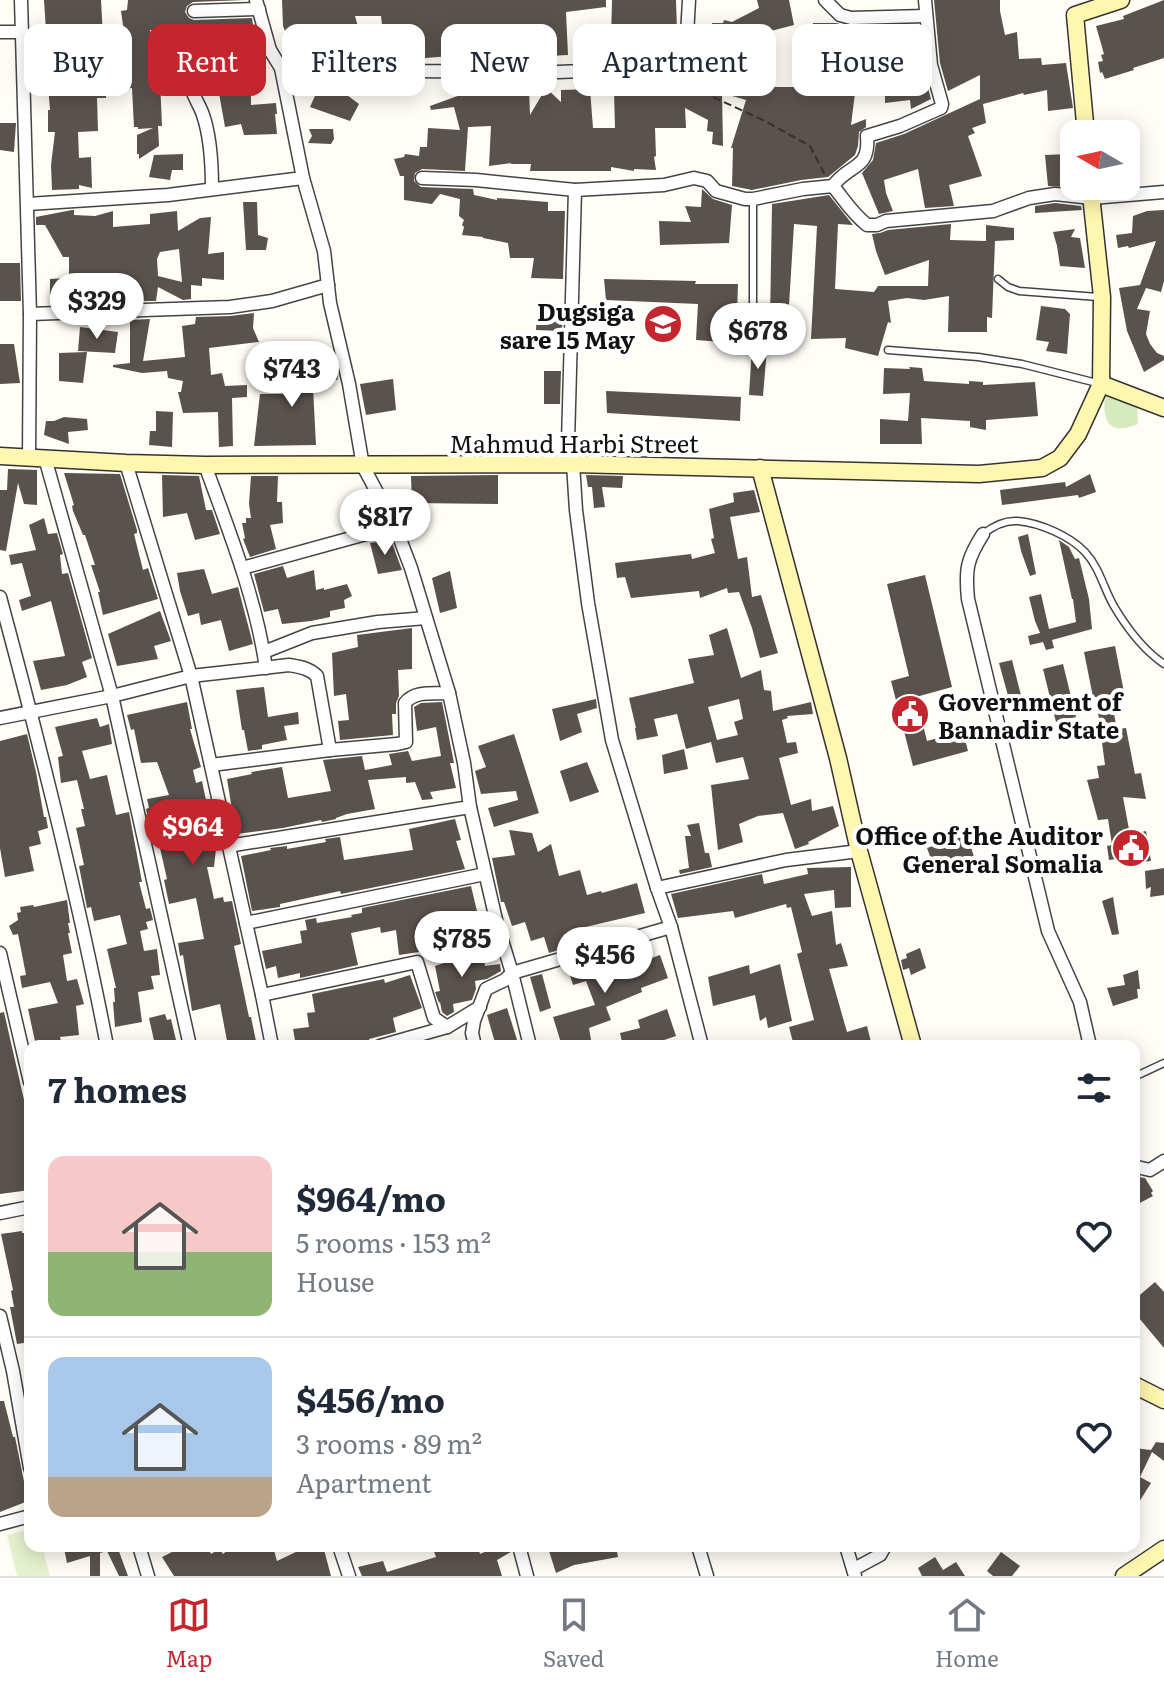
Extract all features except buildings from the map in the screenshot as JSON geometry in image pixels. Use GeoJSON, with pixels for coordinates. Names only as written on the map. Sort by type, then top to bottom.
{"type":"FeatureCollection","features":[{"type":"Feature","properties":{"kind":"street"},"geometry":{"type":"LineString","coordinates":[[21,0],[37,458],[112,696],[189,1040]]}},
{"type":"Feature","properties":{"kind":"street"},"geometry":{"type":"LineString","coordinates":[[688,24],[689,0]]}},
{"type":"Feature","properties":{"kind":"street"},"geometry":{"type":"LineString","coordinates":[[825,0],[840,15],[851,18],[925,16]]}},
{"type":"Feature","properties":{"kind":"street"},"geometry":{"type":"LineString","coordinates":[[422,178],[575,190],[664,185],[694,178],[707,181],[716,191],[745,199],[833,186],[862,162],[868,150],[867,136],[887,131],[941,108],[931,65],[925,0]]}},
{"type":"Feature","properties":{"kind":"street"},"geometry":{"type":"LineString","coordinates":[[1085,120],[1075,15],[1121,0]]}},
{"type":"Feature","properties":{"kind":"street"},"geometry":{"type":"LineString","coordinates":[[194,11],[258,4],[270,50],[281,68],[303,178],[324,251],[330,303],[349,384],[363,466],[395,526],[411,568],[449,693],[485,874],[529,1040]]}},
{"type":"Feature","properties":{"kind":"street"},"geometry":{"type":"LineString","coordinates":[[0,32],[22,32]]}},
{"type":"Feature","properties":{"kind":"street"},"geometry":{"type":"LineString","coordinates":[[212,189],[212,166],[204,118],[190,82],[192,73],[213,49],[227,42],[270,50]]}},
{"type":"Feature","properties":{"kind":"street"},"geometry":{"type":"LineString","coordinates":[[281,68],[360,65],[407,71],[573,71]]}},
{"type":"Feature","properties":{"kind":"street"},"geometry":{"type":"LineString","coordinates":[[28,204],[168,195],[303,178]]}},
{"type":"Feature","properties":{"kind":"street"},"geometry":{"type":"LineString","coordinates":[[833,186],[851,212],[867,225],[993,211],[1029,198],[1060,194]]}},
{"type":"Feature","properties":{"kind":"street"},"geometry":{"type":"LineString","coordinates":[[575,190],[568,442],[588,603],[612,740],[671,927],[700,1040]]}},
{"type":"Feature","properties":{"kind":"street"},"geometry":{"type":"LineString","coordinates":[[1140,192],[1164,192]]}},
{"type":"Feature","properties":{"kind":"street"},"geometry":{"type":"LineString","coordinates":[[1092,200],[1102,297],[1101,384],[1164,408]]}},
{"type":"Feature","properties":{"kind":"street"},"geometry":{"type":"LineString","coordinates":[[30,314],[230,307],[272,301],[328,285]]}},
{"type":"Feature","properties":{"kind":"street","name":"Mahmud Harbi Street"},"geometry":{"type":"LineString","coordinates":[[0,456],[205,465],[573,464],[979,474],[1042,468],[1060,458],[1078,434],[1101,384]]}},
{"type":"Feature","properties":{"kind":"street"},"geometry":{"type":"LineString","coordinates":[[126,463],[191,676],[271,1040]]}},
{"type":"Feature","properties":{"kind":"street"},"geometry":{"type":"LineString","coordinates":[[205,465],[242,568],[266,668]]}},
{"type":"Feature","properties":{"kind":"street"},"geometry":{"type":"LineString","coordinates":[[760,468],[911,1040]]}},
{"type":"Feature","properties":{"kind":"street"},"geometry":{"type":"LineString","coordinates":[[242,568],[395,526]]}},
{"type":"Feature","properties":{"kind":"street"},"geometry":{"type":"LineString","coordinates":[[983,534],[967,563],[968,599],[1048,931],[1080,1002],[1089,1040]]}},
{"type":"Feature","properties":{"kind":"street"},"geometry":{"type":"LineString","coordinates":[[0,597],[31,712],[106,1040]]}},
{"type":"Feature","properties":{"kind":"street"},"geometry":{"type":"LineString","coordinates":[[264,652],[312,633],[426,618]]}},
{"type":"Feature","properties":{"kind":"street"},"geometry":{"type":"LineString","coordinates":[[0,718],[112,696],[191,676],[289,665],[303,667],[317,676],[330,750]]}},
{"type":"Feature","properties":{"kind":"street"},"geometry":{"type":"LineString","coordinates":[[211,765],[406,742],[405,703],[408,699],[417,694],[449,693]]}},
{"type":"Feature","properties":{"kind":"street"},"geometry":{"type":"LineString","coordinates":[[228,846],[470,807]]}},
{"type":"Feature","properties":{"kind":"street"},"geometry":{"type":"LineString","coordinates":[[657,888],[786,860],[859,851]]}},
{"type":"Feature","properties":{"kind":"street"},"geometry":{"type":"LineString","coordinates":[[246,923],[485,874]]}},
{"type":"Feature","properties":{"kind":"street"},"geometry":{"type":"LineString","coordinates":[[474,1040],[474,1021],[486,989],[512,973],[671,927]]}},
{"type":"Feature","properties":{"kind":"street"},"geometry":{"type":"LineString","coordinates":[[0,953],[24,1056]]}},
{"type":"Feature","properties":{"kind":"street"},"geometry":{"type":"LineString","coordinates":[[262,995],[417,962],[434,1018],[447,1027]]}},
{"type":"Feature","properties":{"kind":"street"},"geometry":{"type":"LineString","coordinates":[[401,1040],[447,1027],[480,1007]]}},
{"type":"Feature","properties":{"kind":"street"},"geometry":{"type":"LineString","coordinates":[[1140,1166],[1150,1170],[1164,1161]]}},
{"type":"Feature","properties":{"kind":"street"},"geometry":{"type":"LineString","coordinates":[[0,1213],[24,1208]]}},
{"type":"Feature","properties":{"kind":"street"},"geometry":{"type":"LineString","coordinates":[[0,1316],[24,1434]]}},
{"type":"Feature","properties":{"kind":"street"},"geometry":{"type":"LineString","coordinates":[[1140,1388],[1164,1400]]}},
{"type":"Feature","properties":{"kind":"street"},"geometry":{"type":"LineString","coordinates":[[0,1524],[24,1518]]}},
{"type":"Feature","properties":{"kind":"street"},"geometry":{"type":"LineString","coordinates":[[1124,1576],[1164,1549]]}},
{"type":"Feature","properties":{"kind":"street"},"geometry":{"type":"LineString","coordinates":[[141,1552],[148,1576]]}},
{"type":"Feature","properties":{"kind":"street"},"geometry":{"type":"LineString","coordinates":[[342,1552],[349,1576]]}},
{"type":"Feature","properties":{"kind":"street"},"geometry":{"type":"LineString","coordinates":[[521,1552],[527,1576]]}},
{"type":"Feature","properties":{"kind":"street"},"geometry":{"type":"LineString","coordinates":[[700,1552],[707,1576]]}},
{"type":"Feature","properties":{"kind":"street"},"geometry":{"type":"LineString","coordinates":[[848,1552],[855,1573],[882,1552]]}},
{"type":"Feature","properties":{"kind":"lane"},"geometry":{"type":"LineString","coordinates":[[753,199],[753,331]]}},
{"type":"Feature","properties":{"kind":"lane"},"geometry":{"type":"LineString","coordinates":[[998,279],[1019,291],[1102,297]]}},
{"type":"Feature","properties":{"kind":"lane"},"geometry":{"type":"LineString","coordinates":[[888,350],[1022,364],[1101,384]]}},
{"type":"Feature","properties":{"kind":"lane"},"geometry":{"type":"LineString","coordinates":[[983,534],[1002,523],[1017,521],[1068,538],[1086,553],[1115,607],[1151,655],[1164,664]]}},
{"type":"Feature","properties":{"kind":"lane"},"geometry":{"type":"LineString","coordinates":[[1140,1074],[1164,1063]]}},
{"type":"Feature","properties":{"kind":"path"},"geometry":{"type":"LineString","coordinates":[[711,96],[810,146],[833,186]]}},
{"type":"Feature","properties":{"kind":"green space"},"geometry":{"type":"Polygon","coordinates":[[[1105,395],[1137,401],[1138,424],[1120,428],[1110,424],[1106,419],[1105,395]]]}},
{"type":"Feature","properties":{"kind":"green space"},"geometry":{"type":"Polygon","coordinates":[[[24,1531],[24,1552],[44,1552],[50,1576],[17,1576],[7,1535],[24,1531]]]}},
{"type":"Feature","properties":{"kind":"place","name":"Dugsiga sare 15 May"},"geometry":{"type":"Point","coordinates":[663,324]}},
{"type":"Feature","properties":{"kind":"place","name":"Government of Bannadir State"},"geometry":{"type":"Point","coordinates":[910,714]}},
{"type":"Feature","properties":{"kind":"place","name":"Office of the Auditor General Somalia"},"geometry":{"type":"Point","coordinates":[1131,848]}}]}
